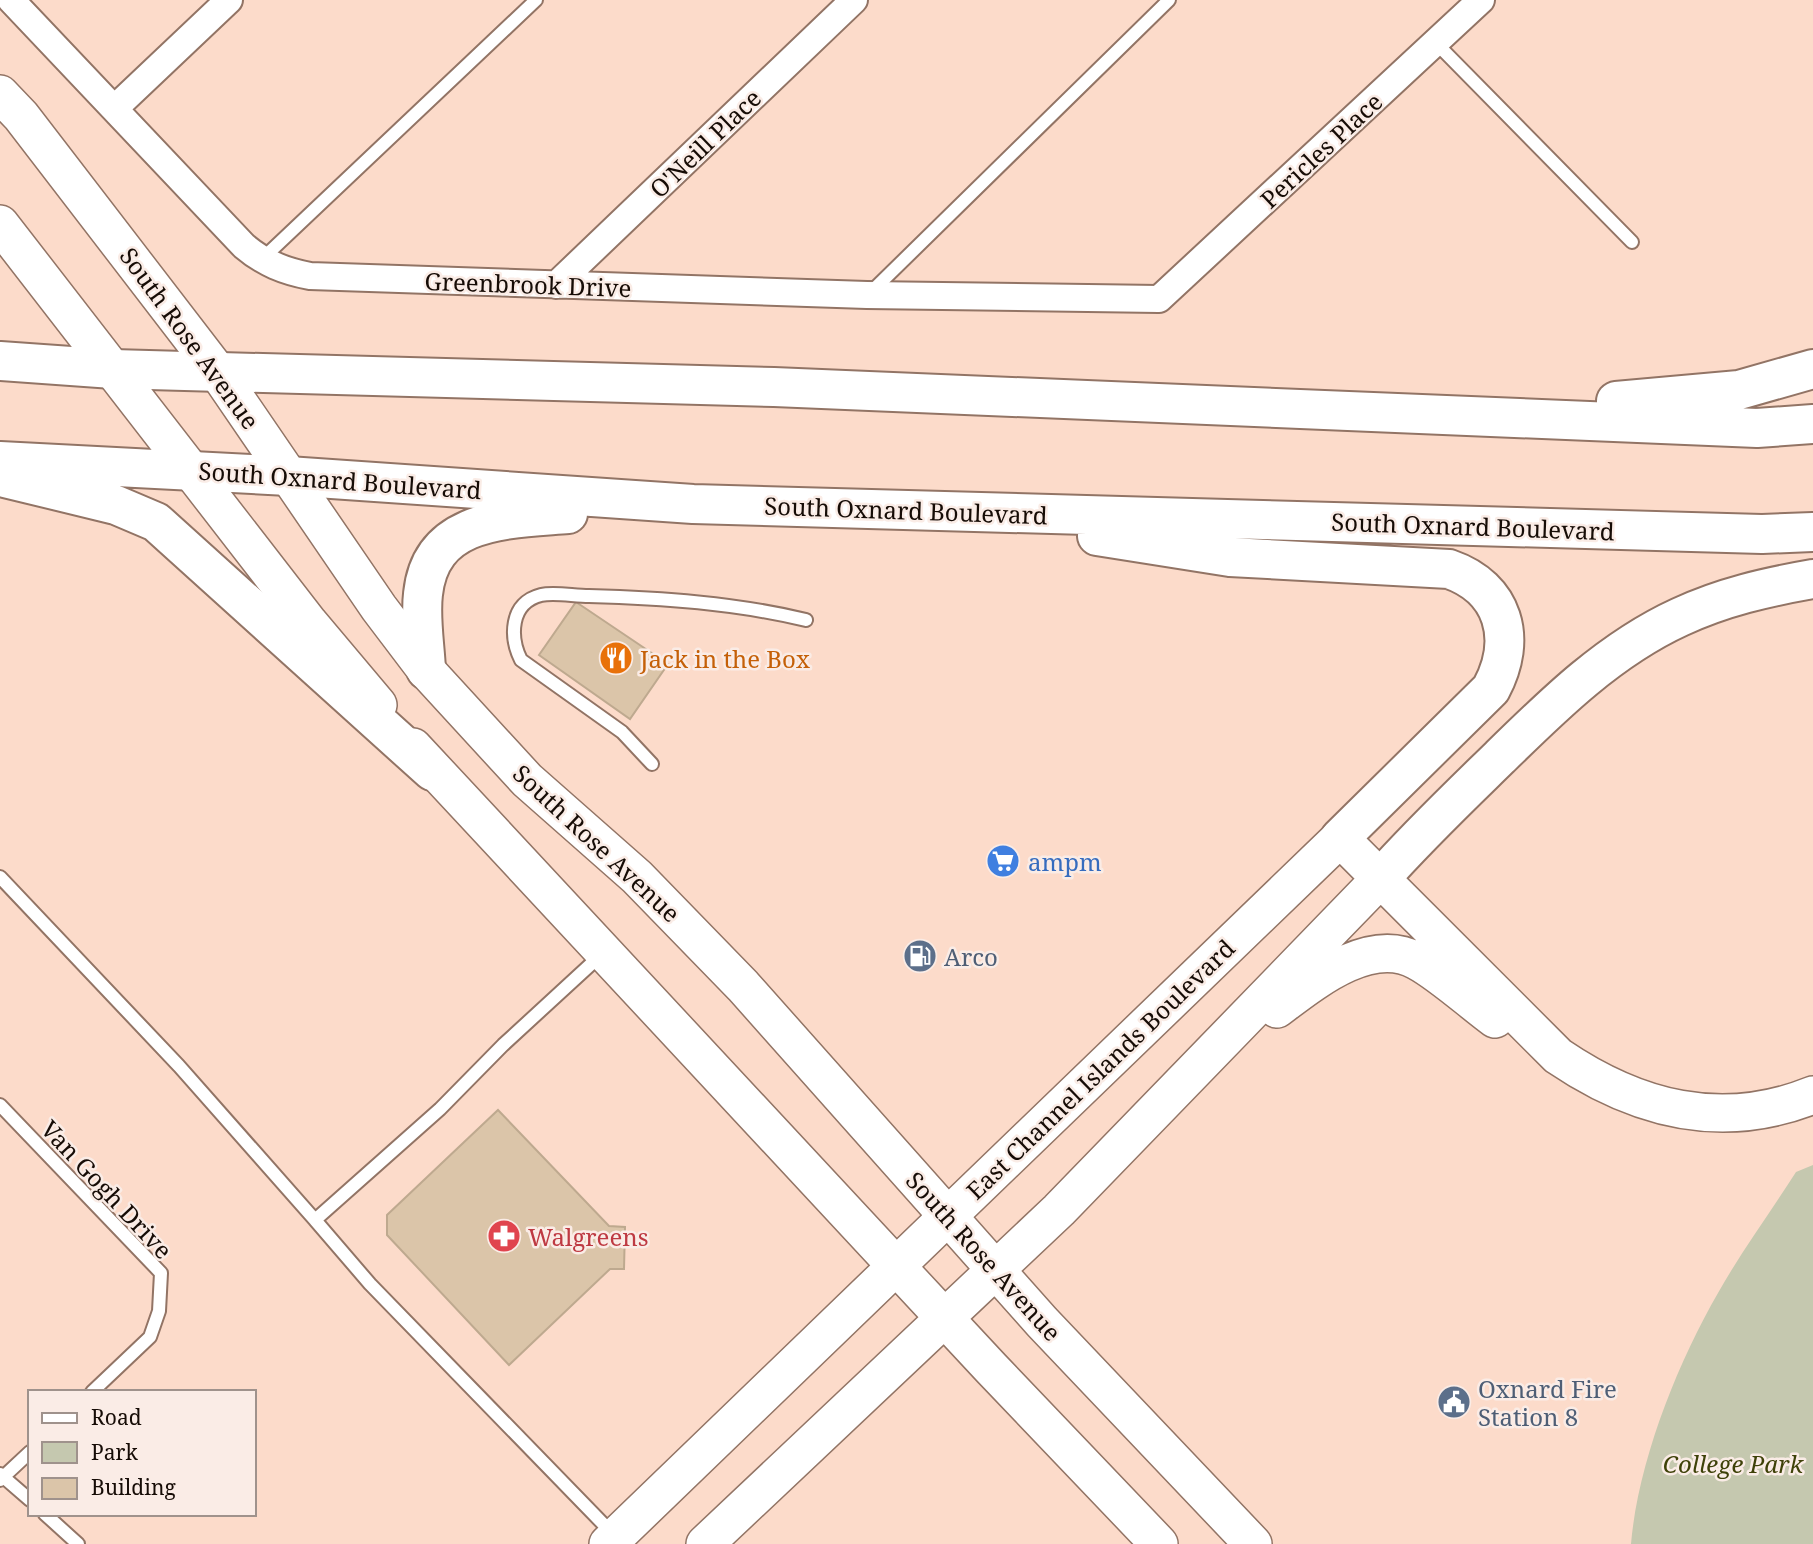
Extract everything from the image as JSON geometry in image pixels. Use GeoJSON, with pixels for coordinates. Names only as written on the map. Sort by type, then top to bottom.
{"type":"FeatureCollection","features":[{"type":"Feature","properties":{"kind":"main road","name":"South Rose Avenue"},"geometry":{"type":"LineString","coordinates":[[0,94],[21,116],[217,370],[379,608],[426,670],[527,780],[637,877],[743,986],[995,1270],[1253,1544]]}},
{"type":"Feature","properties":{"kind":"main road"},"geometry":{"type":"LineString","coordinates":[[0,225],[194,471],[309,623],[432,771],[1160,1544]]}},
{"type":"Feature","properties":{"kind":"main road"},"geometry":{"type":"LineString","coordinates":[[0,361],[113,369],[774,387],[1757,428],[1813,424]]}},
{"type":"Feature","properties":{"kind":"main road"},"geometry":{"type":"LineString","coordinates":[[1437,415],[1739,390],[1813,369]]}},
{"type":"Feature","properties":{"kind":"main road","name":"South Oxnard Boulevard"},"geometry":{"type":"LineString","coordinates":[[0,461],[288,476],[693,504],[1762,534],[1813,532]]}},
{"type":"Feature","properties":{"kind":"main road"},"geometry":{"type":"LineString","coordinates":[[0,476],[116,505],[156,522],[432,771]]}},
{"type":"Feature","properties":{"kind":"main road"},"geometry":{"type":"LineString","coordinates":[[426,670],[422,596],[427,571],[439,550],[453,538],[475,527],[506,519],[693,504]]}},
{"type":"Feature","properties":{"kind":"main road"},"geometry":{"type":"LineString","coordinates":[[939,511],[1230,557],[1449,569],[1469,576],[1485,587],[1497,605],[1505,644],[1501,671],[1491,689],[1340,838],[1558,1056]]}},
{"type":"Feature","properties":{"kind":"main road"},"geometry":{"type":"LineString","coordinates":[[705,1544],[946,1319],[1170,1096],[1422,832],[1566,693],[1613,655],[1679,617],[1753,589],[1813,579]]}},
{"type":"Feature","properties":{"kind":"main road","name":"East Channel Islands Boulevard"},"geometry":{"type":"LineString","coordinates":[[612,1541],[1340,838]]}},
{"type":"Feature","properties":{"kind":"main road"},"geometry":{"type":"LineString","coordinates":[[1170,1096],[1280,1007],[1330,972],[1356,960],[1388,953],[1417,961],[1497,1021],[1606,1087],[1629,1097],[1671,1109],[1716,1113],[1767,1109],[1813,1095]]}},
{"type":"Feature","properties":{"kind":"street","name":"Greenbrook Drive"},"geometry":{"type":"LineString","coordinates":[[11,0],[244,246],[261,260],[288,272],[310,276],[867,295],[1159,299]]}},
{"type":"Feature","properties":{"kind":"street"},"geometry":{"type":"LineString","coordinates":[[115,108],[229,0]]}},
{"type":"Feature","properties":{"kind":"street","name":"O'Neill Place"},"geometry":{"type":"LineString","coordinates":[[556,285],[854,0]]}},
{"type":"Feature","properties":{"kind":"street","name":"Pericles Place"},"geometry":{"type":"LineString","coordinates":[[1159,299],[1481,0]]}},
{"type":"Feature","properties":{"kind":"lane"},"geometry":{"type":"LineString","coordinates":[[261,260],[536,0]]}},
{"type":"Feature","properties":{"kind":"lane"},"geometry":{"type":"LineString","coordinates":[[867,295],[1169,0]]}},
{"type":"Feature","properties":{"kind":"lane"},"geometry":{"type":"LineString","coordinates":[[1436,43],[1632,242]]}},
{"type":"Feature","properties":{"kind":"lane"},"geometry":{"type":"LineString","coordinates":[[652,764],[622,732],[521,660],[513,644],[512,627],[521,607],[540,595],[637,598],[758,608],[807,620]]}},
{"type":"Feature","properties":{"kind":"lane"},"geometry":{"type":"LineString","coordinates":[[0,877],[180,1066],[370,1284],[612,1541]]}},
{"type":"Feature","properties":{"kind":"lane"},"geometry":{"type":"LineString","coordinates":[[315,1220],[440,1109],[513,1036],[603,953]]}},
{"type":"Feature","properties":{"kind":"lane","name":"Van Gogh Drive"},"geometry":{"type":"LineString","coordinates":[[0,1105],[161,1273],[159,1311],[150,1336],[94,1390]]}},
{"type":"Feature","properties":{"kind":"lane"},"geometry":{"type":"LineString","coordinates":[[28,1454],[1,1477],[28,1498]]}},
{"type":"Feature","properties":{"kind":"lane"},"geometry":{"type":"LineString","coordinates":[[47,1516],[78,1544]]}},
{"type":"Feature","properties":{"kind":"green space","name":"College Park"},"geometry":{"type":"Polygon","coordinates":[[[1813,1165],[1813,1544],[1631,1544],[1635,1513],[1651,1447],[1688,1351],[1727,1278],[1796,1172],[1813,1165]]]}},
{"type":"Feature","properties":{"kind":"building"},"geometry":{"type":"Polygon","coordinates":[[[576,602],[668,664],[630,719],[539,655],[576,602]]]}},
{"type":"Feature","properties":{"kind":"building"},"geometry":{"type":"Polygon","coordinates":[[[498,1110],[609,1226],[625,1227],[624,1269],[610,1269],[509,1365],[387,1235],[387,1215],[498,1110]]]}},
{"type":"Feature","properties":{"kind":"place","name":"Jack in the Box"},"geometry":{"type":"Point","coordinates":[616,658]}},
{"type":"Feature","properties":{"kind":"place","name":"ampm"},"geometry":{"type":"Point","coordinates":[1003,861]}},
{"type":"Feature","properties":{"kind":"place","name":"Arco"},"geometry":{"type":"Point","coordinates":[920,956]}},
{"type":"Feature","properties":{"kind":"place","name":"Walgreens"},"geometry":{"type":"Point","coordinates":[504,1236]}},
{"type":"Feature","properties":{"kind":"place","name":"Oxnard Fire Station 8"},"geometry":{"type":"Point","coordinates":[1454,1402]}}]}
